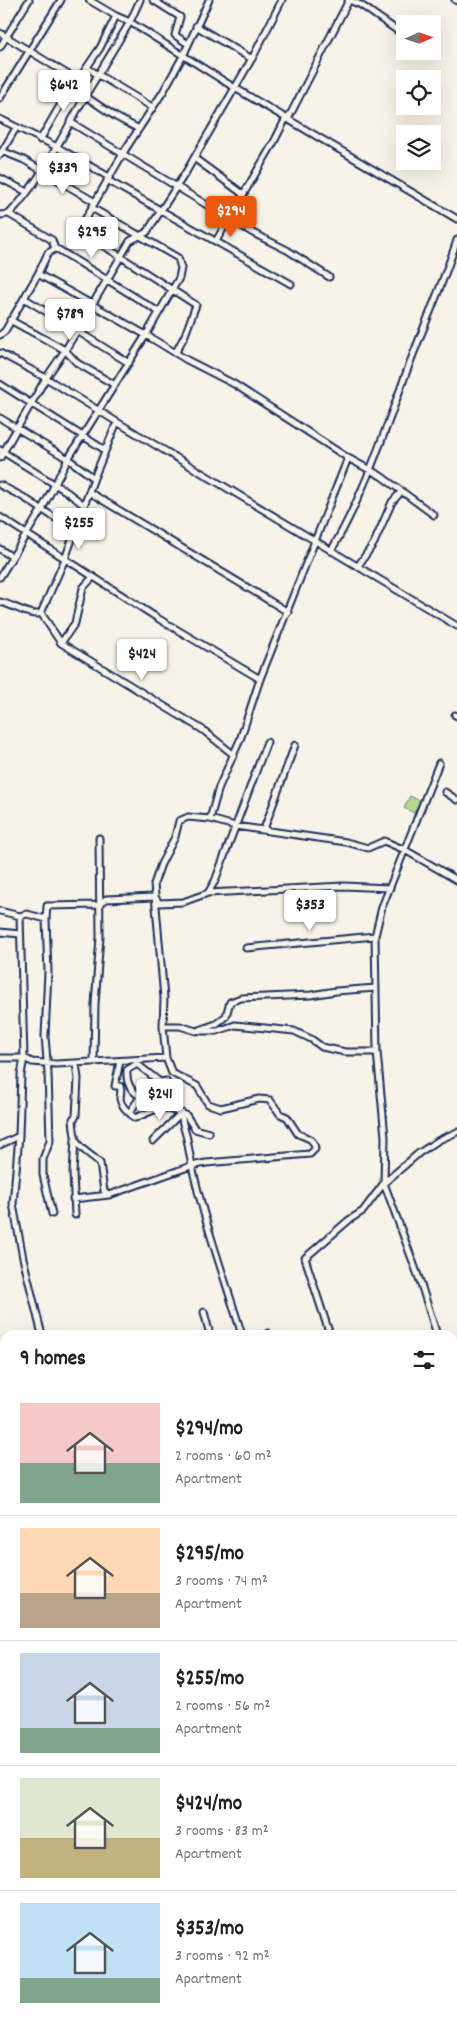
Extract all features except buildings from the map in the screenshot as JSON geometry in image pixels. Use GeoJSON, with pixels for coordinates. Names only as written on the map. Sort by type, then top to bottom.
{"type":"FeatureCollection","features":[{"type":"Feature","properties":{"kind":"street"},"geometry":{"type":"LineString","coordinates":[[0,47],[29,0]]}},
{"type":"Feature","properties":{"kind":"street"},"geometry":{"type":"LineString","coordinates":[[0,98],[61,0]]}},
{"type":"Feature","properties":{"kind":"street"},"geometry":{"type":"LineString","coordinates":[[89,0],[130,22],[235,88],[457,219]]}},
{"type":"Feature","properties":{"kind":"street"},"geometry":{"type":"LineString","coordinates":[[8,214],[27,192],[42,170],[130,22],[140,0]]}},
{"type":"Feature","properties":{"kind":"street"},"geometry":{"type":"LineString","coordinates":[[153,0],[180,17],[175,35],[188,44]]}},
{"type":"Feature","properties":{"kind":"street"},"geometry":{"type":"LineString","coordinates":[[84,505],[55,485],[1,454],[130,241],[147,232],[194,158],[252,59],[282,0]]}},
{"type":"Feature","properties":{"kind":"street"},"geometry":{"type":"LineString","coordinates":[[216,241],[287,119],[349,0],[361,5],[396,30]]}},
{"type":"Feature","properties":{"kind":"street"},"geometry":{"type":"LineString","coordinates":[[176,352],[185,335],[196,305],[79,231],[123,153],[139,130],[183,56],[207,1]]}},
{"type":"Feature","properties":{"kind":"street"},"geometry":{"type":"LineString","coordinates":[[40,140],[77,79],[86,68],[116,16]]}},
{"type":"Feature","properties":{"kind":"street"},"geometry":{"type":"LineString","coordinates":[[196,26],[252,59]]}},
{"type":"Feature","properties":{"kind":"street"},"geometry":{"type":"LineString","coordinates":[[0,33],[90,88]]}},
{"type":"Feature","properties":{"kind":"street"},"geometry":{"type":"LineString","coordinates":[[86,68],[152,107]]}},
{"type":"Feature","properties":{"kind":"street"},"geometry":{"type":"LineString","coordinates":[[85,96],[139,130]]}},
{"type":"Feature","properties":{"kind":"street"},"geometry":{"type":"LineString","coordinates":[[0,119],[55,146],[108,179],[291,284]]}},
{"type":"Feature","properties":{"kind":"street"},"geometry":{"type":"LineString","coordinates":[[70,122],[177,185],[230,219],[287,250],[329,278]]}},
{"type":"Feature","properties":{"kind":"street"},"geometry":{"type":"LineString","coordinates":[[16,128],[1,153],[24,160],[95,202]]}},
{"type":"Feature","properties":{"kind":"street"},"geometry":{"type":"LineString","coordinates":[[194,158],[242,194]]}},
{"type":"Feature","properties":{"kind":"street"},"geometry":{"type":"LineString","coordinates":[[0,178],[27,192]]}},
{"type":"Feature","properties":{"kind":"street"},"geometry":{"type":"LineString","coordinates":[[0,577],[42,509],[68,460],[100,411],[179,278],[181,268],[178,258],[92,208]]}},
{"type":"Feature","properties":{"kind":"street"},"geometry":{"type":"LineString","coordinates":[[0,214],[8,214],[52,240],[55,249]]}},
{"type":"Feature","properties":{"kind":"street"},"geometry":{"type":"LineString","coordinates":[[332,550],[371,471],[457,240]]}},
{"type":"Feature","properties":{"kind":"street"},"geometry":{"type":"LineString","coordinates":[[0,335],[24,298],[48,254],[55,249]]}},
{"type":"Feature","properties":{"kind":"street"},"geometry":{"type":"LineString","coordinates":[[55,249],[64,252],[159,312]]}},
{"type":"Feature","properties":{"kind":"street"},"geometry":{"type":"LineString","coordinates":[[38,274],[187,360],[234,384],[402,491],[434,515]]}},
{"type":"Feature","properties":{"kind":"street"},"geometry":{"type":"LineString","coordinates":[[24,298],[129,362]]}},
{"type":"Feature","properties":{"kind":"street"},"geometry":{"type":"LineString","coordinates":[[10,320],[65,350],[77,363],[115,385]]}},
{"type":"Feature","properties":{"kind":"street"},"geometry":{"type":"LineString","coordinates":[[0,352],[457,626]]}},
{"type":"Feature","properties":{"kind":"street"},"geometry":{"type":"LineString","coordinates":[[0,384],[105,450]]}},
{"type":"Feature","properties":{"kind":"street"},"geometry":{"type":"LineString","coordinates":[[0,418],[94,478]]}},
{"type":"Feature","properties":{"kind":"street"},"geometry":{"type":"LineString","coordinates":[[0,602],[15,605],[37,616],[41,613],[66,559],[94,478],[117,422]]}},
{"type":"Feature","properties":{"kind":"street"},"geometry":{"type":"LineString","coordinates":[[210,819],[219,787],[234,755],[260,679],[348,458]]}},
{"type":"Feature","properties":{"kind":"street"},"geometry":{"type":"LineString","coordinates":[[0,485],[42,509],[75,531]]}},
{"type":"Feature","properties":{"kind":"street"},"geometry":{"type":"LineString","coordinates":[[358,566],[374,543],[392,502],[402,491]]}},
{"type":"Feature","properties":{"kind":"street"},"geometry":{"type":"LineString","coordinates":[[89,492],[288,612]]}},
{"type":"Feature","properties":{"kind":"street"},"geometry":{"type":"LineString","coordinates":[[0,518],[158,619],[260,679]]}},
{"type":"Feature","properties":{"kind":"street"},"geometry":{"type":"LineString","coordinates":[[0,549],[12,557]]}},
{"type":"Feature","properties":{"kind":"street"},"geometry":{"type":"LineString","coordinates":[[61,643],[75,623],[82,588],[93,577]]}},
{"type":"Feature","properties":{"kind":"street"},"geometry":{"type":"LineString","coordinates":[[41,613],[61,643],[203,730],[234,755]]}},
{"type":"Feature","properties":{"kind":"street"},"geometry":{"type":"LineString","coordinates":[[208,893],[215,881],[267,742]]}},
{"type":"Feature","properties":{"kind":"street"},"geometry":{"type":"LineString","coordinates":[[264,829],[295,745]]}},
{"type":"Feature","properties":{"kind":"street"},"geometry":{"type":"LineString","coordinates":[[436,1330],[384,1183],[385,1137],[377,1052],[375,936],[382,907],[439,763]]}},
{"type":"Feature","properties":{"kind":"street"},"geometry":{"type":"LineString","coordinates":[[445,792],[457,800]]}},
{"type":"Feature","properties":{"kind":"street"},"geometry":{"type":"LineString","coordinates":[[73,1199],[109,1194],[191,1166],[219,1160],[310,1154],[315,1149],[311,1138],[298,1134],[287,1117],[280,1114],[270,1100],[259,1099],[221,1108],[208,1104],[197,1086],[172,1073],[166,1058],[163,1026],[164,998],[154,884],[161,864],[175,837],[179,821],[188,817],[210,819],[235,826],[346,842],[368,848],[384,841],[405,850],[457,880]]}},
{"type":"Feature","properties":{"kind":"street"},"geometry":{"type":"LineString","coordinates":[[94,1061],[95,1004],[100,937],[99,838]]}},
{"type":"Feature","properties":{"kind":"street"},"geometry":{"type":"LineString","coordinates":[[155,897],[159,903],[183,902],[208,893],[350,886],[390,888]]}},
{"type":"Feature","properties":{"kind":"street"},"geometry":{"type":"LineString","coordinates":[[52,1214],[43,1175],[43,1159],[50,1141],[45,1036],[48,972],[47,906],[99,905],[106,899],[155,897]]}},
{"type":"Feature","properties":{"kind":"street"},"geometry":{"type":"LineString","coordinates":[[0,911],[20,916],[27,914],[46,919]]}},
{"type":"Feature","properties":{"kind":"street"},"geometry":{"type":"LineString","coordinates":[[20,916],[24,1058],[21,1075],[19,1136],[13,1204],[23,1258],[41,1330]]}},
{"type":"Feature","properties":{"kind":"street"},"geometry":{"type":"LineString","coordinates":[[0,932],[20,934]]}},
{"type":"Feature","properties":{"kind":"street"},"geometry":{"type":"LineString","coordinates":[[246,948],[375,936]]}},
{"type":"Feature","properties":{"kind":"street"},"geometry":{"type":"LineString","coordinates":[[196,1031],[223,1020],[230,1002],[240,998],[295,996],[376,988]]}},
{"type":"Feature","properties":{"kind":"street"},"geometry":{"type":"LineString","coordinates":[[163,1026],[180,1026],[196,1031],[217,1031],[235,1025],[294,1031],[322,1047],[336,1051],[353,1053],[377,1052]]}},
{"type":"Feature","properties":{"kind":"street"},"geometry":{"type":"LineString","coordinates":[[0,1058],[24,1058],[32,1062],[47,1063],[76,1063],[166,1058]]}},
{"type":"Feature","properties":{"kind":"street"},"geometry":{"type":"LineString","coordinates":[[120,1061],[115,1086],[120,1086],[122,1090],[120,1101],[124,1109],[135,1118],[154,1110],[156,1107]]}},
{"type":"Feature","properties":{"kind":"street"},"geometry":{"type":"LineString","coordinates":[[136,1061],[160,1082],[166,1081]]}},
{"type":"Feature","properties":{"kind":"street"},"geometry":{"type":"LineString","coordinates":[[136,1061],[128,1070],[126,1076],[129,1087],[156,1107],[182,1113],[191,1121],[195,1129],[209,1133]]}},
{"type":"Feature","properties":{"kind":"street"},"geometry":{"type":"LineString","coordinates":[[75,1215],[73,1199],[75,1139],[73,1119],[76,1116],[78,1079],[76,1063]]}},
{"type":"Feature","properties":{"kind":"street"},"geometry":{"type":"LineString","coordinates":[[130,1112],[138,1100],[162,1088],[167,1077],[172,1073]]}},
{"type":"Feature","properties":{"kind":"street"},"geometry":{"type":"LineString","coordinates":[[162,1088],[166,1108]]}},
{"type":"Feature","properties":{"kind":"street"},"geometry":{"type":"LineString","coordinates":[[182,1113],[181,1119],[186,1134],[191,1166],[240,1330]]}},
{"type":"Feature","properties":{"kind":"street"},"geometry":{"type":"LineString","coordinates":[[153,1141],[182,1113]]}},
{"type":"Feature","properties":{"kind":"street"},"geometry":{"type":"LineString","coordinates":[[328,1330],[305,1258],[349,1220],[363,1211],[384,1183],[439,1140],[457,1132]]}},
{"type":"Feature","properties":{"kind":"street"},"geometry":{"type":"LineString","coordinates":[[0,1145],[19,1136]]}},
{"type":"Feature","properties":{"kind":"street"},"geometry":{"type":"LineString","coordinates":[[75,1139],[83,1151],[100,1163],[104,1191],[109,1194]]}},
{"type":"Feature","properties":{"kind":"street"},"geometry":{"type":"LineString","coordinates":[[204,1312],[209,1330]]}},
{"type":"Feature","properties":{"kind":"green space"},"geometry":{"type":"Polygon","coordinates":[[[410,796],[420,801],[414,813],[404,808],[410,796]]]}}]}
